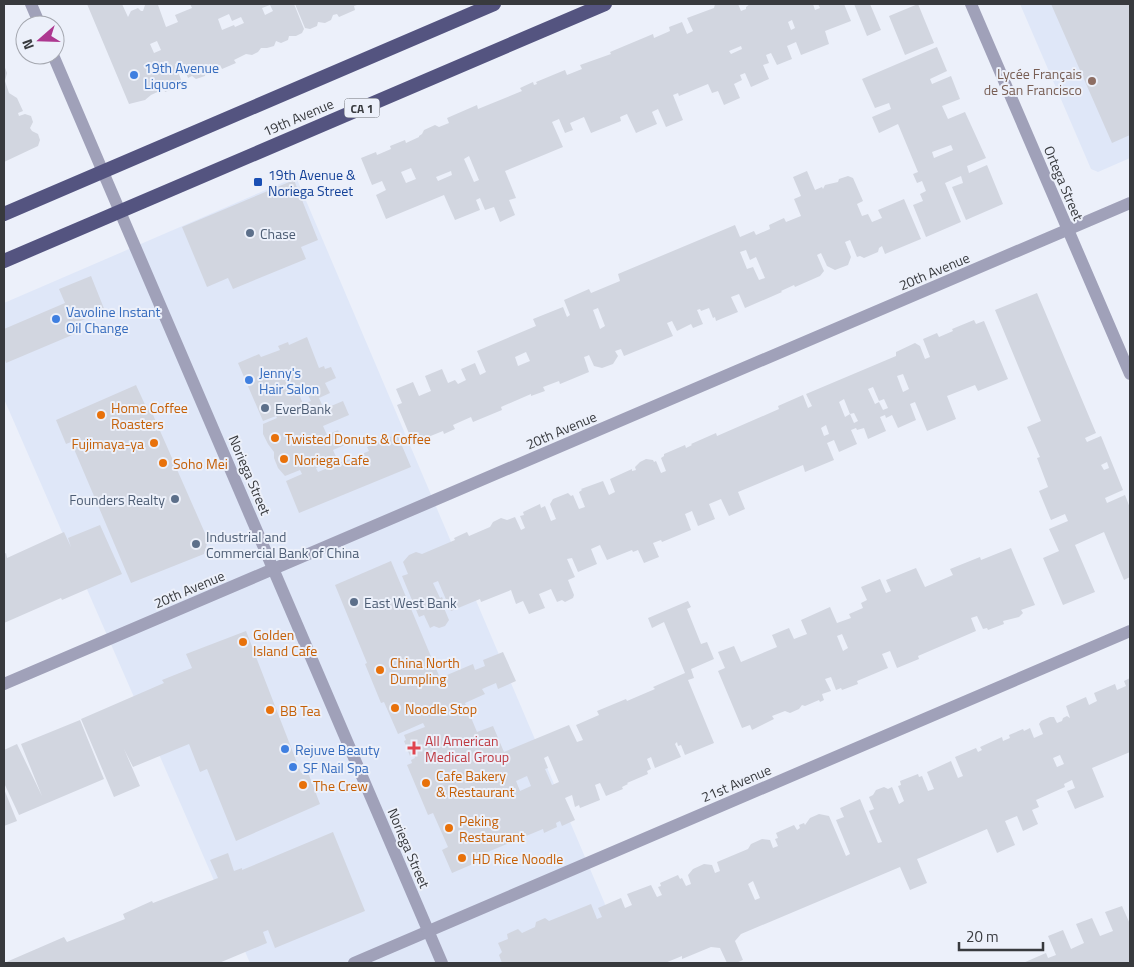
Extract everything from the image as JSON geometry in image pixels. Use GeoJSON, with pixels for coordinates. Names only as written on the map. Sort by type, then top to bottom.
{"type":"FeatureCollection","features":[{"type":"Feature","properties":{"kind":"highway","name":"19th Avenue"},"geometry":{"type":"LineString","coordinates":[[4,214],[494,4]]}},
{"type":"Feature","properties":{"kind":"highway","name":"19th Avenue"},"geometry":{"type":"LineString","coordinates":[[4,261],[604,4]]}},
{"type":"Feature","properties":{"kind":"street","name":"Ortega Street"},"geometry":{"type":"LineString","coordinates":[[971,4],[1130,374]]}},
{"type":"Feature","properties":{"kind":"street","name":"Noriega Street"},"geometry":{"type":"LineString","coordinates":[[57,65],[442,963]]}},
{"type":"Feature","properties":{"kind":"street","name":"20th Avenue"},"geometry":{"type":"LineString","coordinates":[[4,684],[1130,203]]}},
{"type":"Feature","properties":{"kind":"street","name":"21st Avenue"},"geometry":{"type":"LineString","coordinates":[[354,963],[1130,631]]}},
{"type":"Feature","properties":{"kind":"shaded area","name":"Lycée Français de San Francisco"},"geometry":{"type":"Polygon","coordinates":[[[1020,4],[1130,4],[1130,158],[1098,172],[1091,169],[1020,4]]]}},
{"type":"Feature","properties":{"kind":"shaded area"},"geometry":{"type":"Polygon","coordinates":[[[296,177],[630,963],[250,963],[4,399],[4,303],[296,177]]]}},
{"type":"Feature","properties":{"kind":"building"},"geometry":{"type":"Polygon","coordinates":[[[87,4],[122,4],[128,17],[131,11],[138,8],[143,11],[145,5],[155,4],[158,5],[166,27],[178,22],[175,15],[192,8],[190,4],[294,4],[304,29],[302,33],[296,36],[289,36],[288,40],[281,43],[276,41],[274,46],[261,48],[252,55],[246,54],[234,60],[236,63],[222,69],[220,65],[206,70],[205,76],[196,79],[192,76],[188,78],[181,61],[175,64],[182,82],[178,83],[180,86],[165,92],[164,89],[145,100],[129,104],[87,4]],[[270,5],[262,8],[265,15],[273,11],[270,5]],[[229,14],[218,19],[222,30],[244,23],[241,17],[232,21],[229,14]],[[157,41],[150,44],[154,53],[161,50],[157,41]]]}},
{"type":"Feature","properties":{"kind":"building"},"geometry":{"type":"Polygon","coordinates":[[[295,4],[360,4],[354,6],[355,10],[339,17],[337,14],[333,15],[331,20],[325,23],[318,22],[317,26],[310,29],[305,28],[295,4]]]}},
{"type":"Feature","properties":{"kind":"building"},"geometry":{"type":"Polygon","coordinates":[[[715,4],[738,4],[741,11],[750,4],[813,4],[815,10],[820,8],[818,4],[844,4],[851,21],[825,31],[829,44],[801,55],[796,42],[787,46],[792,59],[777,65],[771,53],[766,55],[769,63],[763,65],[769,79],[751,87],[745,73],[740,75],[742,80],[734,84],[740,98],[724,105],[718,91],[712,93],[708,84],[679,96],[678,93],[673,95],[683,120],[666,127],[658,109],[652,112],[657,124],[636,133],[627,114],[620,117],[621,121],[591,133],[584,117],[570,123],[573,130],[565,133],[559,119],[552,122],[563,147],[505,171],[516,198],[509,200],[515,215],[500,222],[494,207],[485,210],[480,198],[476,200],[480,210],[455,220],[444,195],[386,219],[376,195],[386,190],[382,181],[372,185],[361,158],[376,152],[377,155],[391,149],[390,146],[405,140],[406,143],[419,137],[424,130],[435,125],[439,127],[449,123],[447,118],[477,105],[478,109],[522,91],[520,88],[533,82],[534,85],[537,84],[536,82],[565,70],[567,75],[582,69],[580,65],[611,54],[610,52],[653,34],[654,38],[670,31],[669,27],[682,22],[687,34],[693,31],[687,18],[714,8],[715,4]],[[792,20],[788,22],[791,30],[795,28],[792,20]],[[741,46],[729,51],[731,54],[742,49],[741,46]],[[469,156],[464,159],[474,182],[479,180],[469,156]],[[411,168],[401,172],[406,183],[416,179],[411,168]],[[451,171],[436,177],[438,181],[452,175],[451,171]]]}},
{"type":"Feature","properties":{"kind":"building"},"geometry":{"type":"Polygon","coordinates":[[[854,4],[870,4],[881,30],[867,36],[854,4]]]}},
{"type":"Feature","properties":{"kind":"building"},"geometry":{"type":"Polygon","coordinates":[[[918,4],[934,43],[905,55],[889,16],[918,4]]]}},
{"type":"Feature","properties":{"kind":"building"},"geometry":{"type":"Polygon","coordinates":[[[1051,4],[1130,4],[1130,135],[1112,143],[1051,4]]]}},
{"type":"Feature","properties":{"kind":"building"},"geometry":{"type":"Polygon","coordinates":[[[937,47],[947,71],[930,79],[932,84],[951,76],[960,99],[942,106],[948,119],[965,112],[986,158],[967,166],[969,173],[987,165],[1003,204],[966,220],[952,187],[963,183],[961,176],[945,183],[961,222],[926,237],[913,205],[923,201],[920,194],[926,191],[922,181],[917,183],[913,174],[918,172],[898,124],[879,133],[872,117],[891,109],[889,103],[875,108],[862,79],[937,47]],[[951,145],[932,152],[934,158],[953,150],[951,145]]]}},
{"type":"Feature","properties":{"kind":"building"},"geometry":{"type":"Polygon","coordinates":[[[4,65],[7,73],[5,81],[9,93],[17,98],[23,111],[18,113],[19,116],[25,114],[31,116],[33,122],[30,128],[38,134],[40,140],[38,146],[4,162],[4,65]]]}},
{"type":"Feature","properties":{"kind":"building"},"geometry":{"type":"Polygon","coordinates":[[[807,171],[815,190],[822,187],[823,189],[825,185],[838,182],[839,179],[848,176],[853,178],[863,201],[857,204],[862,216],[868,214],[872,222],[882,218],[878,210],[904,199],[921,239],[885,254],[882,246],[878,252],[864,258],[857,257],[850,240],[845,242],[851,257],[848,265],[835,270],[827,266],[821,253],[817,255],[824,271],[820,276],[795,287],[794,285],[745,308],[739,294],[731,297],[738,312],[716,321],[709,308],[701,311],[700,309],[697,310],[703,324],[693,328],[691,324],[677,331],[672,321],[667,323],[673,336],[624,356],[621,349],[615,351],[618,356],[613,364],[602,368],[594,366],[589,355],[584,357],[589,372],[560,384],[559,381],[543,387],[545,391],[531,396],[531,394],[501,407],[502,410],[473,422],[471,417],[453,425],[455,429],[444,434],[443,431],[413,443],[397,405],[402,403],[396,389],[413,382],[419,396],[431,391],[425,376],[442,369],[448,383],[455,380],[458,384],[466,380],[461,369],[475,363],[480,375],[486,372],[477,351],[536,326],[533,319],[563,307],[567,317],[570,315],[564,300],[589,289],[591,293],[620,281],[618,274],[735,225],[740,237],[754,231],[756,235],[770,229],[769,225],[784,218],[786,222],[801,216],[794,199],[801,196],[793,177],[807,171]],[[746,250],[740,252],[747,269],[753,267],[759,280],[765,278],[756,257],[750,260],[746,250]],[[598,308],[593,310],[600,329],[605,326],[598,308]],[[526,352],[515,357],[518,366],[530,361],[526,352]]]}},
{"type":"Feature","properties":{"kind":"building","name":"Chase"},"geometry":{"type":"Polygon","coordinates":[[[294,180],[318,240],[301,247],[306,259],[233,289],[228,278],[207,287],[182,227],[294,180]]]}},
{"type":"Feature","properties":{"kind":"building","name":"Vavoline Instant Oil Change"},"geometry":{"type":"Polygon","coordinates":[[[91,276],[105,311],[73,324],[77,333],[6,363],[4,357],[4,329],[65,303],[59,289],[91,276]]]}},
{"type":"Feature","properties":{"kind":"building"},"geometry":{"type":"Polygon","coordinates":[[[1037,293],[1096,433],[1085,438],[1087,442],[1101,436],[1123,490],[1105,498],[1107,503],[1125,495],[1130,508],[1130,577],[1124,580],[1104,532],[1075,545],[1095,592],[1063,605],[1043,558],[1059,551],[1049,529],[1068,521],[1065,514],[1051,520],[1039,491],[1048,487],[1037,458],[1040,457],[1027,427],[1041,421],[995,310],[1037,293]],[[1107,462],[1101,465],[1104,470],[1109,468],[1107,462]]]}},
{"type":"Feature","properties":{"kind":"building"},"geometry":{"type":"Polygon","coordinates":[[[974,320],[976,324],[984,321],[1008,379],[978,391],[975,385],[947,396],[956,419],[927,431],[915,402],[910,404],[916,420],[898,428],[892,415],[886,418],[885,415],[880,417],[886,431],[868,439],[864,428],[851,430],[857,444],[839,452],[834,440],[827,443],[834,460],[805,472],[803,465],[738,492],[745,509],[729,516],[721,499],[709,504],[715,519],[698,526],[692,511],[685,514],[691,530],[662,542],[661,540],[653,543],[659,557],[644,563],[638,550],[633,552],[632,550],[607,560],[600,545],[591,549],[597,564],[578,572],[572,558],[567,559],[575,577],[568,580],[574,595],[573,598],[565,602],[562,600],[557,602],[551,589],[539,594],[545,608],[529,614],[523,601],[516,604],[511,590],[481,602],[480,599],[451,611],[438,581],[433,583],[440,598],[442,597],[449,620],[445,626],[430,628],[424,615],[419,617],[402,576],[408,574],[403,562],[409,555],[416,552],[422,554],[455,540],[454,538],[467,532],[469,536],[490,527],[493,522],[501,518],[507,520],[515,517],[521,530],[525,528],[520,516],[524,515],[523,512],[540,504],[541,508],[545,506],[551,521],[556,519],[550,504],[553,499],[568,493],[571,496],[573,495],[579,509],[585,507],[579,492],[581,489],[603,481],[609,495],[615,492],[610,479],[632,469],[632,471],[636,470],[635,467],[646,459],[656,461],[661,473],[666,471],[661,458],[664,454],[685,445],[686,448],[716,433],[717,436],[779,409],[778,406],[803,395],[808,408],[812,406],[806,394],[896,356],[896,352],[915,343],[920,346],[925,359],[930,357],[923,339],[937,333],[939,337],[953,331],[952,329],[974,320]],[[903,374],[897,376],[903,392],[909,389],[903,374]],[[873,387],[868,389],[875,404],[879,402],[883,410],[888,408],[884,399],[879,401],[873,387]],[[844,399],[839,402],[845,417],[850,414],[844,399]],[[854,413],[850,414],[854,423],[858,421],[854,413]],[[826,425],[821,428],[824,436],[829,434],[826,425]]]}},
{"type":"Feature","properties":{"kind":"building"},"geometry":{"type":"Polygon","coordinates":[[[307,337],[319,368],[324,366],[325,369],[331,367],[336,378],[325,383],[330,393],[319,398],[324,409],[343,401],[349,415],[323,426],[327,435],[338,430],[345,445],[333,450],[337,459],[316,468],[318,472],[369,451],[367,447],[397,434],[411,467],[299,513],[286,481],[302,474],[300,470],[285,476],[278,468],[274,452],[263,434],[263,424],[277,418],[276,416],[263,421],[238,363],[259,354],[261,357],[280,350],[278,346],[288,342],[289,345],[307,337]],[[306,391],[299,394],[303,404],[311,401],[306,391]]]}},
{"type":"Feature","properties":{"kind":"building"},"geometry":{"type":"Polygon","coordinates":[[[136,385],[147,409],[150,408],[208,540],[204,554],[131,583],[71,442],[66,444],[56,420],[136,385]]]}},
{"type":"Feature","properties":{"kind":"building"},"geometry":{"type":"Polygon","coordinates":[[[100,525],[122,574],[4,623],[4,554],[6,553],[7,558],[64,532],[71,547],[68,538],[100,525]]]}},
{"type":"Feature","properties":{"kind":"building"},"geometry":{"type":"Polygon","coordinates":[[[1011,548],[1035,605],[1021,610],[1023,613],[1019,617],[1003,621],[1004,624],[988,630],[987,628],[983,629],[977,616],[971,618],[976,631],[918,656],[919,659],[897,668],[890,651],[882,654],[888,668],[857,681],[858,684],[842,690],[841,688],[836,690],[831,677],[825,679],[831,691],[822,694],[824,700],[820,702],[819,700],[805,706],[802,705],[799,709],[790,713],[785,711],[772,716],[774,719],[752,730],[750,725],[742,728],[718,671],[725,668],[718,652],[734,646],[741,662],[777,647],[772,635],[789,628],[794,639],[807,634],[801,620],[830,607],[837,623],[851,618],[849,614],[863,608],[861,603],[867,600],[861,587],[880,579],[886,593],[891,591],[886,580],[916,568],[925,587],[953,575],[950,569],[980,557],[981,560],[1011,548]],[[842,634],[837,636],[843,651],[848,648],[842,634]]]}},
{"type":"Feature","properties":{"kind":"building"},"geometry":{"type":"Polygon","coordinates":[[[391,561],[440,678],[473,664],[475,670],[485,666],[483,660],[503,652],[516,681],[498,689],[496,683],[482,689],[485,694],[465,703],[477,732],[493,726],[504,752],[569,725],[577,742],[583,740],[576,725],[599,715],[597,711],[655,689],[653,687],[685,673],[664,622],[652,628],[648,618],[688,601],[691,607],[687,609],[701,644],[707,642],[714,659],[691,669],[694,678],[688,680],[714,743],[685,755],[681,745],[678,746],[677,742],[675,744],[681,757],[655,768],[651,757],[647,759],[651,769],[647,771],[648,774],[627,783],[622,787],[623,789],[606,796],[600,783],[595,785],[600,800],[580,808],[579,805],[575,807],[572,795],[565,798],[575,820],[562,826],[560,821],[556,823],[557,827],[544,833],[543,829],[478,856],[480,861],[452,873],[442,850],[448,847],[433,813],[428,815],[407,765],[412,763],[411,760],[415,758],[414,755],[410,756],[404,741],[406,740],[404,735],[425,727],[423,723],[398,734],[384,702],[381,703],[335,585],[391,561]],[[548,756],[544,758],[548,768],[545,769],[552,785],[559,782],[548,756]],[[527,776],[516,781],[520,791],[531,786],[527,776]]]}},
{"type":"Feature","properties":{"kind":"building"},"geometry":{"type":"Polygon","coordinates":[[[246,631],[301,773],[307,770],[320,804],[236,841],[207,769],[200,772],[189,744],[133,767],[124,749],[140,786],[114,797],[81,719],[164,683],[162,680],[192,668],[186,654],[246,631]]]}},
{"type":"Feature","properties":{"kind":"building"},"geometry":{"type":"Polygon","coordinates":[[[1130,678],[1130,752],[1092,768],[1104,797],[1075,809],[1067,791],[1075,788],[1072,780],[1064,784],[1065,787],[1036,800],[1039,807],[1032,810],[1038,824],[1023,831],[1017,816],[1005,821],[1015,845],[997,853],[987,829],[917,859],[927,883],[910,890],[900,867],[741,934],[735,941],[743,960],[736,963],[727,963],[720,948],[711,947],[682,959],[682,956],[665,963],[502,963],[499,955],[502,952],[498,943],[508,939],[507,934],[518,929],[522,933],[535,927],[536,922],[545,918],[549,921],[591,904],[597,919],[602,917],[598,908],[621,898],[625,908],[632,905],[627,894],[651,885],[657,897],[662,895],[658,887],[661,886],[660,883],[678,875],[686,886],[691,884],[688,875],[693,869],[704,864],[712,865],[715,873],[720,871],[717,862],[748,849],[751,844],[762,839],[770,840],[773,848],[778,846],[775,839],[778,838],[776,833],[794,825],[797,830],[800,828],[799,825],[804,823],[805,825],[810,818],[819,814],[829,816],[846,856],[850,854],[836,820],[844,817],[840,808],[860,799],[878,843],[882,842],[869,811],[874,809],[869,797],[876,790],[892,787],[899,804],[904,801],[898,786],[901,785],[900,781],[918,774],[919,777],[922,776],[928,791],[934,789],[927,772],[951,761],[958,778],[963,776],[955,757],[976,748],[978,752],[982,750],[980,747],[1002,737],[1003,741],[1010,738],[1009,735],[1023,729],[1024,731],[1030,728],[1034,738],[1043,734],[1039,724],[1041,721],[1054,717],[1057,723],[1067,716],[1070,718],[1066,706],[1086,697],[1089,705],[1097,701],[1094,693],[1115,684],[1117,690],[1126,686],[1124,681],[1130,678]],[[1060,755],[1053,758],[1057,767],[1064,764],[1060,755]],[[753,881],[748,884],[755,900],[760,898],[753,881]]]}},
{"type":"Feature","properties":{"kind":"building"},"geometry":{"type":"Polygon","coordinates":[[[80,720],[104,779],[19,815],[4,783],[4,750],[17,744],[42,796],[21,744],[80,720]]]}},
{"type":"Feature","properties":{"kind":"building"},"geometry":{"type":"Polygon","coordinates":[[[4,789],[17,821],[4,826],[4,789]]]}},
{"type":"Feature","properties":{"kind":"building"},"geometry":{"type":"Polygon","coordinates":[[[333,832],[365,911],[275,948],[268,930],[263,932],[267,943],[219,963],[4,963],[64,937],[67,942],[125,919],[123,914],[152,901],[153,903],[218,878],[210,860],[228,853],[234,871],[242,868],[242,870],[333,832]]]}},
{"type":"Feature","properties":{"kind":"building"},"geometry":{"type":"Polygon","coordinates":[[[1122,906],[1130,924],[1130,963],[1023,963],[1046,953],[1048,958],[1056,955],[1048,936],[1063,930],[1071,949],[1084,943],[1076,924],[1092,918],[1100,936],[1113,931],[1105,912],[1122,906]]]}},
{"type":"Feature","properties":{"kind":"place","name":"19th Avenue Liquors"},"geometry":{"type":"Point","coordinates":[134,75]}},
{"type":"Feature","properties":{"kind":"place","name":"Lycée Français de San Francisco"},"geometry":{"type":"Point","coordinates":[1092,81]}},
{"type":"Feature","properties":{"kind":"place","name":"19th Avenue & Noriega Street"},"geometry":{"type":"Point","coordinates":[258,182]}},
{"type":"Feature","properties":{"kind":"place","name":"Chase"},"geometry":{"type":"Point","coordinates":[250,233]}},
{"type":"Feature","properties":{"kind":"place","name":"Vavoline Instant Oil Change"},"geometry":{"type":"Point","coordinates":[56,319]}},
{"type":"Feature","properties":{"kind":"place","name":"Jenny's Hair Salon"},"geometry":{"type":"Point","coordinates":[249,380]}},
{"type":"Feature","properties":{"kind":"place","name":"EverBank"},"geometry":{"type":"Point","coordinates":[265,408]}},
{"type":"Feature","properties":{"kind":"place","name":"Home Coffee Roasters"},"geometry":{"type":"Point","coordinates":[101,415]}},
{"type":"Feature","properties":{"kind":"place","name":"Twisted Donuts & Coffee"},"geometry":{"type":"Point","coordinates":[275,438]}},
{"type":"Feature","properties":{"kind":"place","name":"Fujimaya-ya"},"geometry":{"type":"Point","coordinates":[154,443]}},
{"type":"Feature","properties":{"kind":"place","name":"Noriega Cafe"},"geometry":{"type":"Point","coordinates":[284,459]}},
{"type":"Feature","properties":{"kind":"place","name":"Soho Mei"},"geometry":{"type":"Point","coordinates":[163,463]}},
{"type":"Feature","properties":{"kind":"place","name":"Founders Realty"},"geometry":{"type":"Point","coordinates":[175,499]}},
{"type":"Feature","properties":{"kind":"place","name":"Industrial and Commercial Bank of China"},"geometry":{"type":"Point","coordinates":[196,544]}},
{"type":"Feature","properties":{"kind":"place","name":"East West Bank"},"geometry":{"type":"Point","coordinates":[354,602]}},
{"type":"Feature","properties":{"kind":"place","name":"Golden Island Cafe"},"geometry":{"type":"Point","coordinates":[243,642]}},
{"type":"Feature","properties":{"kind":"place","name":"China North Dumpling"},"geometry":{"type":"Point","coordinates":[380,670]}},
{"type":"Feature","properties":{"kind":"place","name":"Noodle Stop"},"geometry":{"type":"Point","coordinates":[395,708]}},
{"type":"Feature","properties":{"kind":"place","name":"BB Tea"},"geometry":{"type":"Point","coordinates":[270,710]}},
{"type":"Feature","properties":{"kind":"place","name":"All American Medical Group"},"geometry":{"type":"Point","coordinates":[414,748]}},
{"type":"Feature","properties":{"kind":"place","name":"Rejuve Beauty"},"geometry":{"type":"Point","coordinates":[285,749]}},
{"type":"Feature","properties":{"kind":"place","name":"SF Nail Spa"},"geometry":{"type":"Point","coordinates":[293,767]}},
{"type":"Feature","properties":{"kind":"place","name":"Cafe Bakery & Restaurant"},"geometry":{"type":"Point","coordinates":[426,783]}},
{"type":"Feature","properties":{"kind":"place","name":"The Crew"},"geometry":{"type":"Point","coordinates":[303,785]}},
{"type":"Feature","properties":{"kind":"place","name":"Peking Restaurant"},"geometry":{"type":"Point","coordinates":[449,828]}},
{"type":"Feature","properties":{"kind":"place","name":"HD Rice Noodle"},"geometry":{"type":"Point","coordinates":[462,858]}}]}
